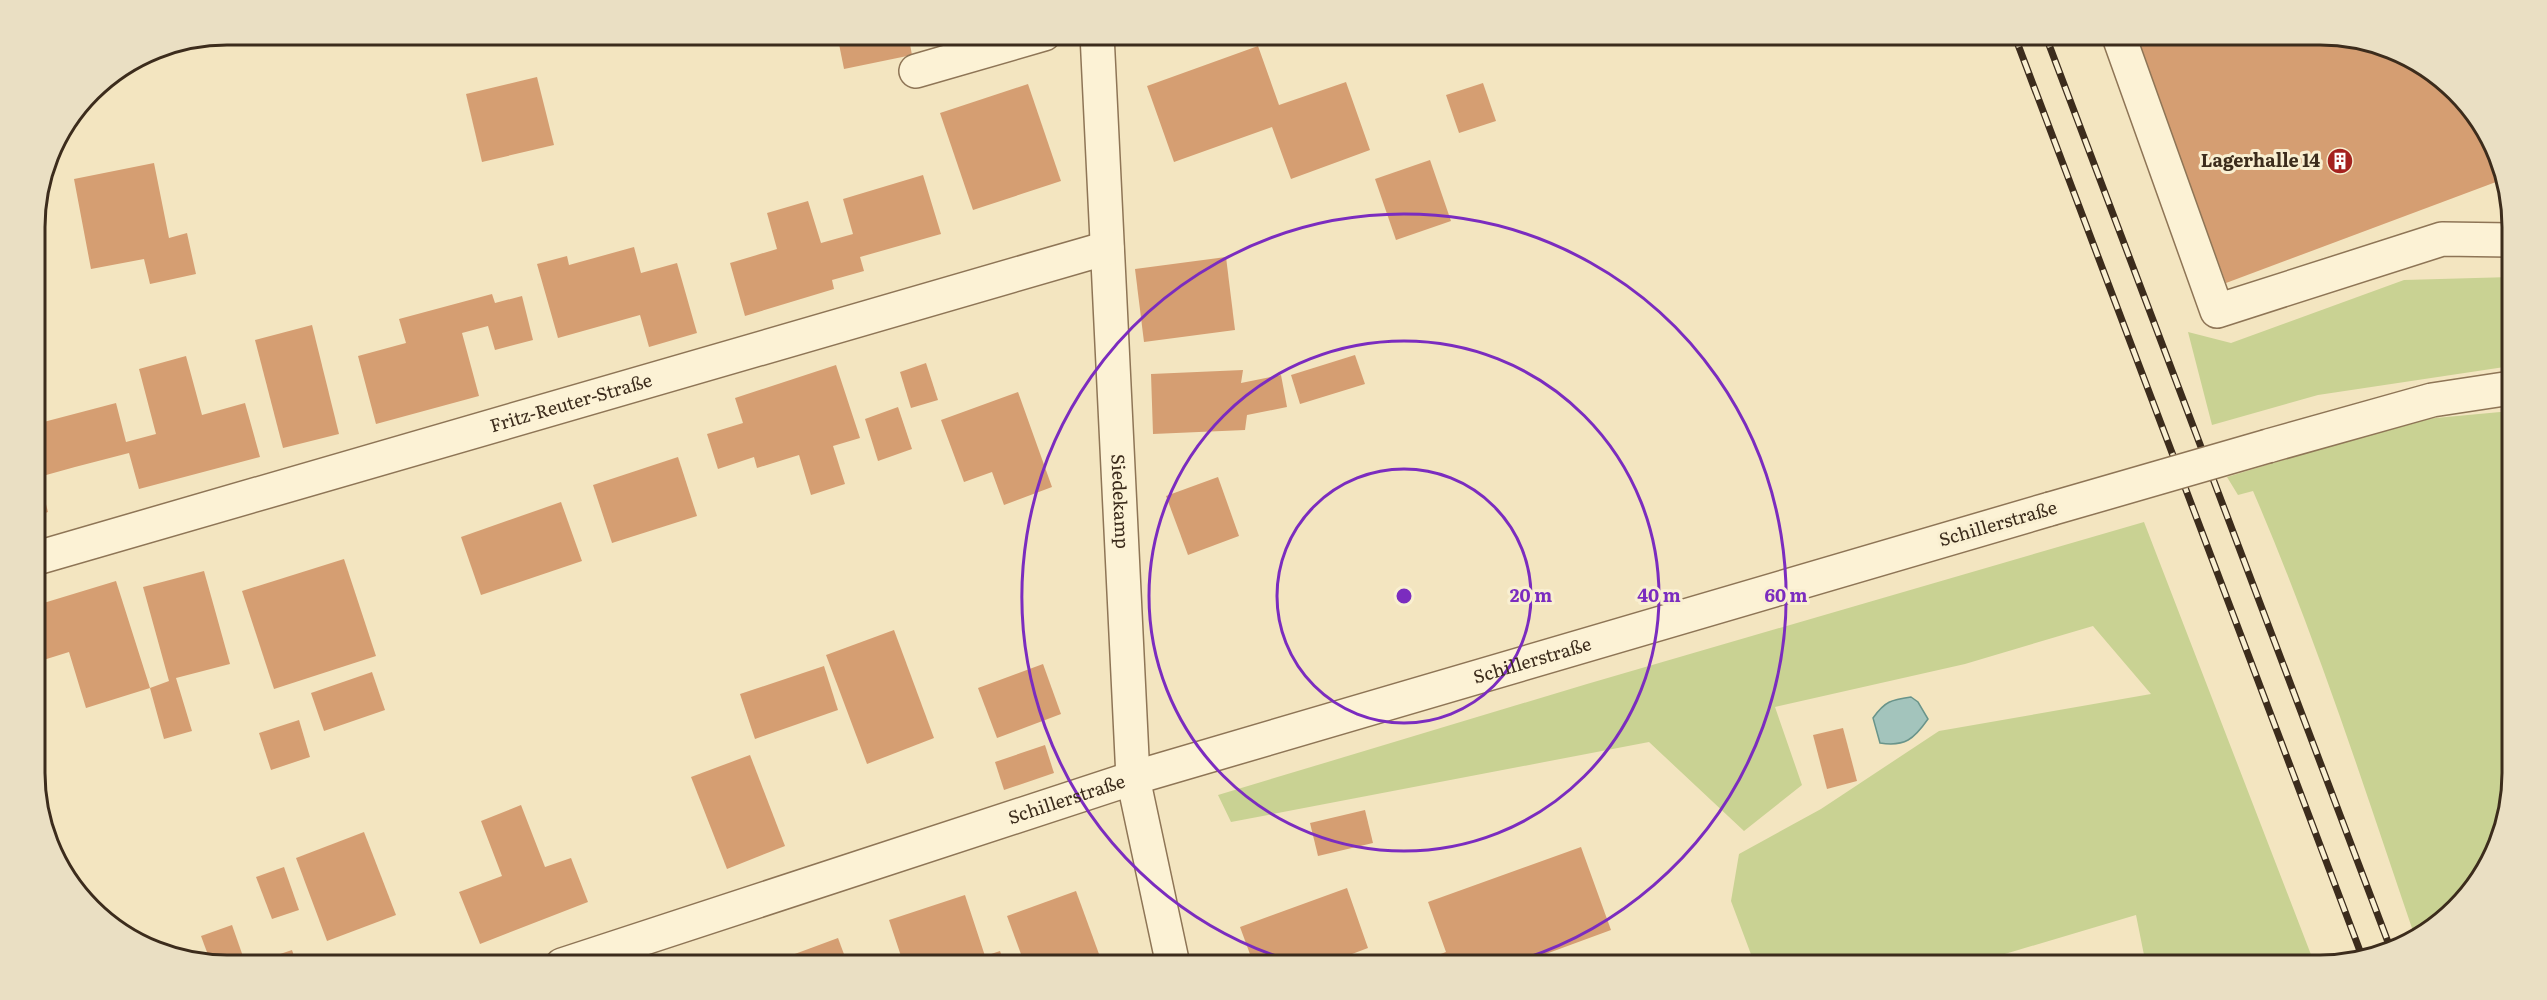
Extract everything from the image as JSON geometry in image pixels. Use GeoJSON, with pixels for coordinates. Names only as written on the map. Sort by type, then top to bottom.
{"type":"FeatureCollection","features":[{"type":"Feature","properties":{"kind":"street"},"geometry":{"type":"LineString","coordinates":[[916,71],[1006,45]]}},
{"type":"Feature","properties":{"kind":"street","name":"Siedekamp"},"geometry":{"type":"LineString","coordinates":[[1098,45],[1107,248],[1124,781],[1170,955]]}},
{"type":"Feature","properties":{"kind":"street"},"geometry":{"type":"LineString","coordinates":[[2122,45],[2217,311],[2442,239],[2502,240]]}},
{"type":"Feature","properties":{"kind":"street","name":"Fritz-Reuter-Straße"},"geometry":{"type":"LineString","coordinates":[[45,556],[1107,248]]}},
{"type":"Feature","properties":{"kind":"street","name":"Schillerstraße"},"geometry":{"type":"LineString","coordinates":[[593,955],[1124,781],[2268,446],[2432,400],[2502,389]]}},
{"type":"Feature","properties":{"kind":"green space"},"geometry":{"type":"Polygon","coordinates":[[[2502,277],[2502,367],[2318,395],[2212,425],[2188,332],[2231,343],[2404,280],[2502,277]]]}},
{"type":"Feature","properties":{"kind":"green space"},"geometry":{"type":"Polygon","coordinates":[[[2502,412],[2502,773],[2499,809],[2483,853],[2457,893],[2440,910],[2413,930],[2338,712],[2276,546],[2253,491],[2238,495],[2227,477],[2414,420],[2502,412]]]}},
{"type":"Feature","properties":{"kind":"green space"},"geometry":{"type":"Polygon","coordinates":[[[2144,522],[2311,955],[2144,955],[2136,915],[2002,955],[1751,955],[1731,901],[1739,854],[1821,809],[1939,731],[2151,694],[2093,626],[1965,664],[1775,707],[1802,785],[1744,831],[1649,742],[1231,822],[1218,795],[1587,684],[2144,522]]]}},
{"type":"Feature","properties":{"kind":"water"},"geometry":{"type":"Polygon","coordinates":[[[1911,697],[1918,702],[1928,719],[1908,740],[1896,744],[1880,743],[1873,718],[1889,702],[1911,697]]]}},
{"type":"Feature","properties":{"kind":"building"},"geometry":{"type":"Polygon","coordinates":[[[839,45],[910,45],[912,55],[844,69],[839,45]]]}},
{"type":"Feature","properties":{"kind":"building","name":"Lagerhalle 14"},"geometry":{"type":"Polygon","coordinates":[[[2138,45],[2332,45],[2356,48],[2400,64],[2421,76],[2457,107],[2478,136],[2496,182],[2226,283],[2138,45]]]}},
{"type":"Feature","properties":{"kind":"building"},"geometry":{"type":"Polygon","coordinates":[[[1258,46],[1279,105],[1346,82],[1370,150],[1291,179],[1272,127],[1174,162],[1147,86],[1258,46]]]}},
{"type":"Feature","properties":{"kind":"building"},"geometry":{"type":"Polygon","coordinates":[[[537,77],[554,145],[482,162],[466,94],[537,77]]]}},
{"type":"Feature","properties":{"kind":"building"},"geometry":{"type":"Polygon","coordinates":[[[1483,83],[1496,121],[1459,133],[1446,95],[1483,83]]]}},
{"type":"Feature","properties":{"kind":"building"},"geometry":{"type":"Polygon","coordinates":[[[1028,84],[1061,181],[973,210],[940,113],[1028,84]]]}},
{"type":"Feature","properties":{"kind":"building"},"geometry":{"type":"Polygon","coordinates":[[[1430,160],[1451,221],[1396,240],[1375,179],[1430,160]]]}},
{"type":"Feature","properties":{"kind":"building"},"geometry":{"type":"Polygon","coordinates":[[[154,163],[169,238],[187,233],[196,274],[150,284],[144,259],[91,269],[74,179],[154,163]]]}},
{"type":"Feature","properties":{"kind":"building"},"geometry":{"type":"Polygon","coordinates":[[[923,175],[941,234],[860,257],[864,271],[832,280],[834,289],[745,316],[730,263],[777,249],[767,213],[808,201],[821,243],[853,234],[843,199],[923,175]]]}},
{"type":"Feature","properties":{"kind":"building"},"geometry":{"type":"Polygon","coordinates":[[[634,247],[641,273],[677,263],[697,333],[649,347],[640,315],[558,338],[537,264],[567,256],[569,265],[634,247]]]}},
{"type":"Feature","properties":{"kind":"building"},"geometry":{"type":"Polygon","coordinates":[[[1226,257],[1235,330],[1144,342],[1135,269],[1226,257]]]}},
{"type":"Feature","properties":{"kind":"building"},"geometry":{"type":"Polygon","coordinates":[[[492,294],[495,303],[522,296],[533,340],[495,350],[488,326],[462,333],[479,396],[376,424],[358,356],[406,343],[399,319],[492,294]]]}},
{"type":"Feature","properties":{"kind":"building"},"geometry":{"type":"Polygon","coordinates":[[[312,325],[339,434],[283,448],[255,340],[312,325]]]}},
{"type":"Feature","properties":{"kind":"building"},"geometry":{"type":"Polygon","coordinates":[[[1355,355],[1365,384],[1300,404],[1291,375],[1355,355]]]}},
{"type":"Feature","properties":{"kind":"building"},"geometry":{"type":"Polygon","coordinates":[[[186,356],[202,415],[245,403],[260,457],[139,489],[129,453],[45,475],[45,422],[116,403],[126,442],[156,434],[139,369],[186,356]]]}},
{"type":"Feature","properties":{"kind":"building"},"geometry":{"type":"Polygon","coordinates":[[[926,363],[938,400],[911,408],[900,372],[926,363]]]}},
{"type":"Feature","properties":{"kind":"building"},"geometry":{"type":"Polygon","coordinates":[[[836,365],[860,438],[833,446],[845,484],[811,495],[799,455],[757,468],[754,457],[718,469],[707,434],[743,423],[735,398],[836,365]]]}},
{"type":"Feature","properties":{"kind":"building"},"geometry":{"type":"Polygon","coordinates":[[[1243,370],[1241,383],[1281,375],[1287,407],[1247,415],[1245,430],[1153,434],[1151,374],[1243,370]]]}},
{"type":"Feature","properties":{"kind":"building"},"geometry":{"type":"Polygon","coordinates":[[[1018,392],[1052,487],[1004,505],[992,472],[964,482],[941,420],[1018,392]]]}},
{"type":"Feature","properties":{"kind":"building"},"geometry":{"type":"Polygon","coordinates":[[[898,407],[912,449],[878,461],[865,419],[898,407]]]}},
{"type":"Feature","properties":{"kind":"building"},"geometry":{"type":"Polygon","coordinates":[[[678,457],[697,516],[612,543],[593,485],[678,457]]]}},
{"type":"Feature","properties":{"kind":"building"},"geometry":{"type":"Polygon","coordinates":[[[1218,477],[1239,536],[1188,555],[1166,496],[1218,477]]]}},
{"type":"Feature","properties":{"kind":"building"},"geometry":{"type":"Polygon","coordinates":[[[561,502],[582,561],[481,595],[461,537],[561,502]]]}},
{"type":"Feature","properties":{"kind":"building"},"geometry":{"type":"Polygon","coordinates":[[[344,559],[376,656],[274,689],[242,591],[344,559]]]}},
{"type":"Feature","properties":{"kind":"building"},"geometry":{"type":"Polygon","coordinates":[[[204,571],[230,664],[176,678],[192,731],[164,739],[150,688],[169,681],[143,587],[204,571]]]}},
{"type":"Feature","properties":{"kind":"building"},"geometry":{"type":"Polygon","coordinates":[[[116,581],[150,688],[86,708],[69,652],[45,660],[45,603],[116,581]]]}},
{"type":"Feature","properties":{"kind":"building"},"geometry":{"type":"Polygon","coordinates":[[[894,630],[934,738],[867,764],[826,655],[894,630]]]}},
{"type":"Feature","properties":{"kind":"building"},"geometry":{"type":"Polygon","coordinates":[[[1043,664],[1061,714],[997,738],[978,688],[1043,664]]]}},
{"type":"Feature","properties":{"kind":"building"},"geometry":{"type":"Polygon","coordinates":[[[824,666],[838,710],[755,739],[740,694],[824,666]]]}},
{"type":"Feature","properties":{"kind":"building"},"geometry":{"type":"Polygon","coordinates":[[[372,672],[385,710],[324,731],[311,693],[372,672]]]}},
{"type":"Feature","properties":{"kind":"building"},"geometry":{"type":"Polygon","coordinates":[[[299,720],[310,757],[271,770],[259,733],[299,720]]]}},
{"type":"Feature","properties":{"kind":"building"},"geometry":{"type":"Polygon","coordinates":[[[1843,728],[1857,781],[1827,789],[1813,735],[1843,728]]]}},
{"type":"Feature","properties":{"kind":"building"},"geometry":{"type":"Polygon","coordinates":[[[1045,745],[1054,773],[1004,790],[995,762],[1045,745]]]}},
{"type":"Feature","properties":{"kind":"building"},"geometry":{"type":"Polygon","coordinates":[[[750,755],[785,846],[727,869],[691,777],[750,755]]]}},
{"type":"Feature","properties":{"kind":"building"},"geometry":{"type":"Polygon","coordinates":[[[521,805],[545,867],[571,858],[588,902],[480,944],[459,892],[502,876],[481,821],[521,805]]]}},
{"type":"Feature","properties":{"kind":"building"},"geometry":{"type":"Polygon","coordinates":[[[1365,810],[1373,843],[1318,856],[1310,823],[1365,810]]]}},
{"type":"Feature","properties":{"kind":"building"},"geometry":{"type":"Polygon","coordinates":[[[364,832],[396,915],[327,941],[296,858],[364,832]]]}},
{"type":"Feature","properties":{"kind":"building"},"geometry":{"type":"Polygon","coordinates":[[[1581,847],[1611,930],[1543,955],[1438,955],[1446,952],[1428,902],[1581,847]]]}},
{"type":"Feature","properties":{"kind":"building"},"geometry":{"type":"Polygon","coordinates":[[[284,867],[299,910],[272,919],[256,877],[284,867]]]}},
{"type":"Feature","properties":{"kind":"building"},"geometry":{"type":"Polygon","coordinates":[[[1347,888],[1368,948],[1349,955],[1250,955],[1240,927],[1347,888]]]}},
{"type":"Feature","properties":{"kind":"building"},"geometry":{"type":"Polygon","coordinates":[[[1076,891],[1099,955],[1021,955],[1007,916],[1076,891]]]}},
{"type":"Feature","properties":{"kind":"building"},"geometry":{"type":"Polygon","coordinates":[[[965,895],[985,955],[901,955],[889,920],[965,895]]]}},
{"type":"Feature","properties":{"kind":"building"},"geometry":{"type":"Polygon","coordinates":[[[232,925],[242,955],[207,953],[201,936],[232,925]]]}},
{"type":"Feature","properties":{"kind":"building"},"geometry":{"type":"Polygon","coordinates":[[[838,938],[844,955],[792,955],[838,938]]]}},
{"type":"Feature","properties":{"kind":"building"},"geometry":{"type":"Polygon","coordinates":[[[292,950],[294,955],[277,955],[292,950]]]}},
{"type":"Feature","properties":{"kind":"building"},"geometry":{"type":"Polygon","coordinates":[[[1000,951],[1001,955],[988,955],[1000,951]]]}},
{"type":"Feature","properties":{"kind":"railway"},"geometry":{"type":"LineString","coordinates":[[2018,45],[2360,951]]}},
{"type":"Feature","properties":{"kind":"railway"},"geometry":{"type":"LineString","coordinates":[[2049,45],[2388,941]]}},
{"type":"Feature","properties":{"kind":"place","name":"Lagerhalle 14"},"geometry":{"type":"Point","coordinates":[2340,161]}}]}
